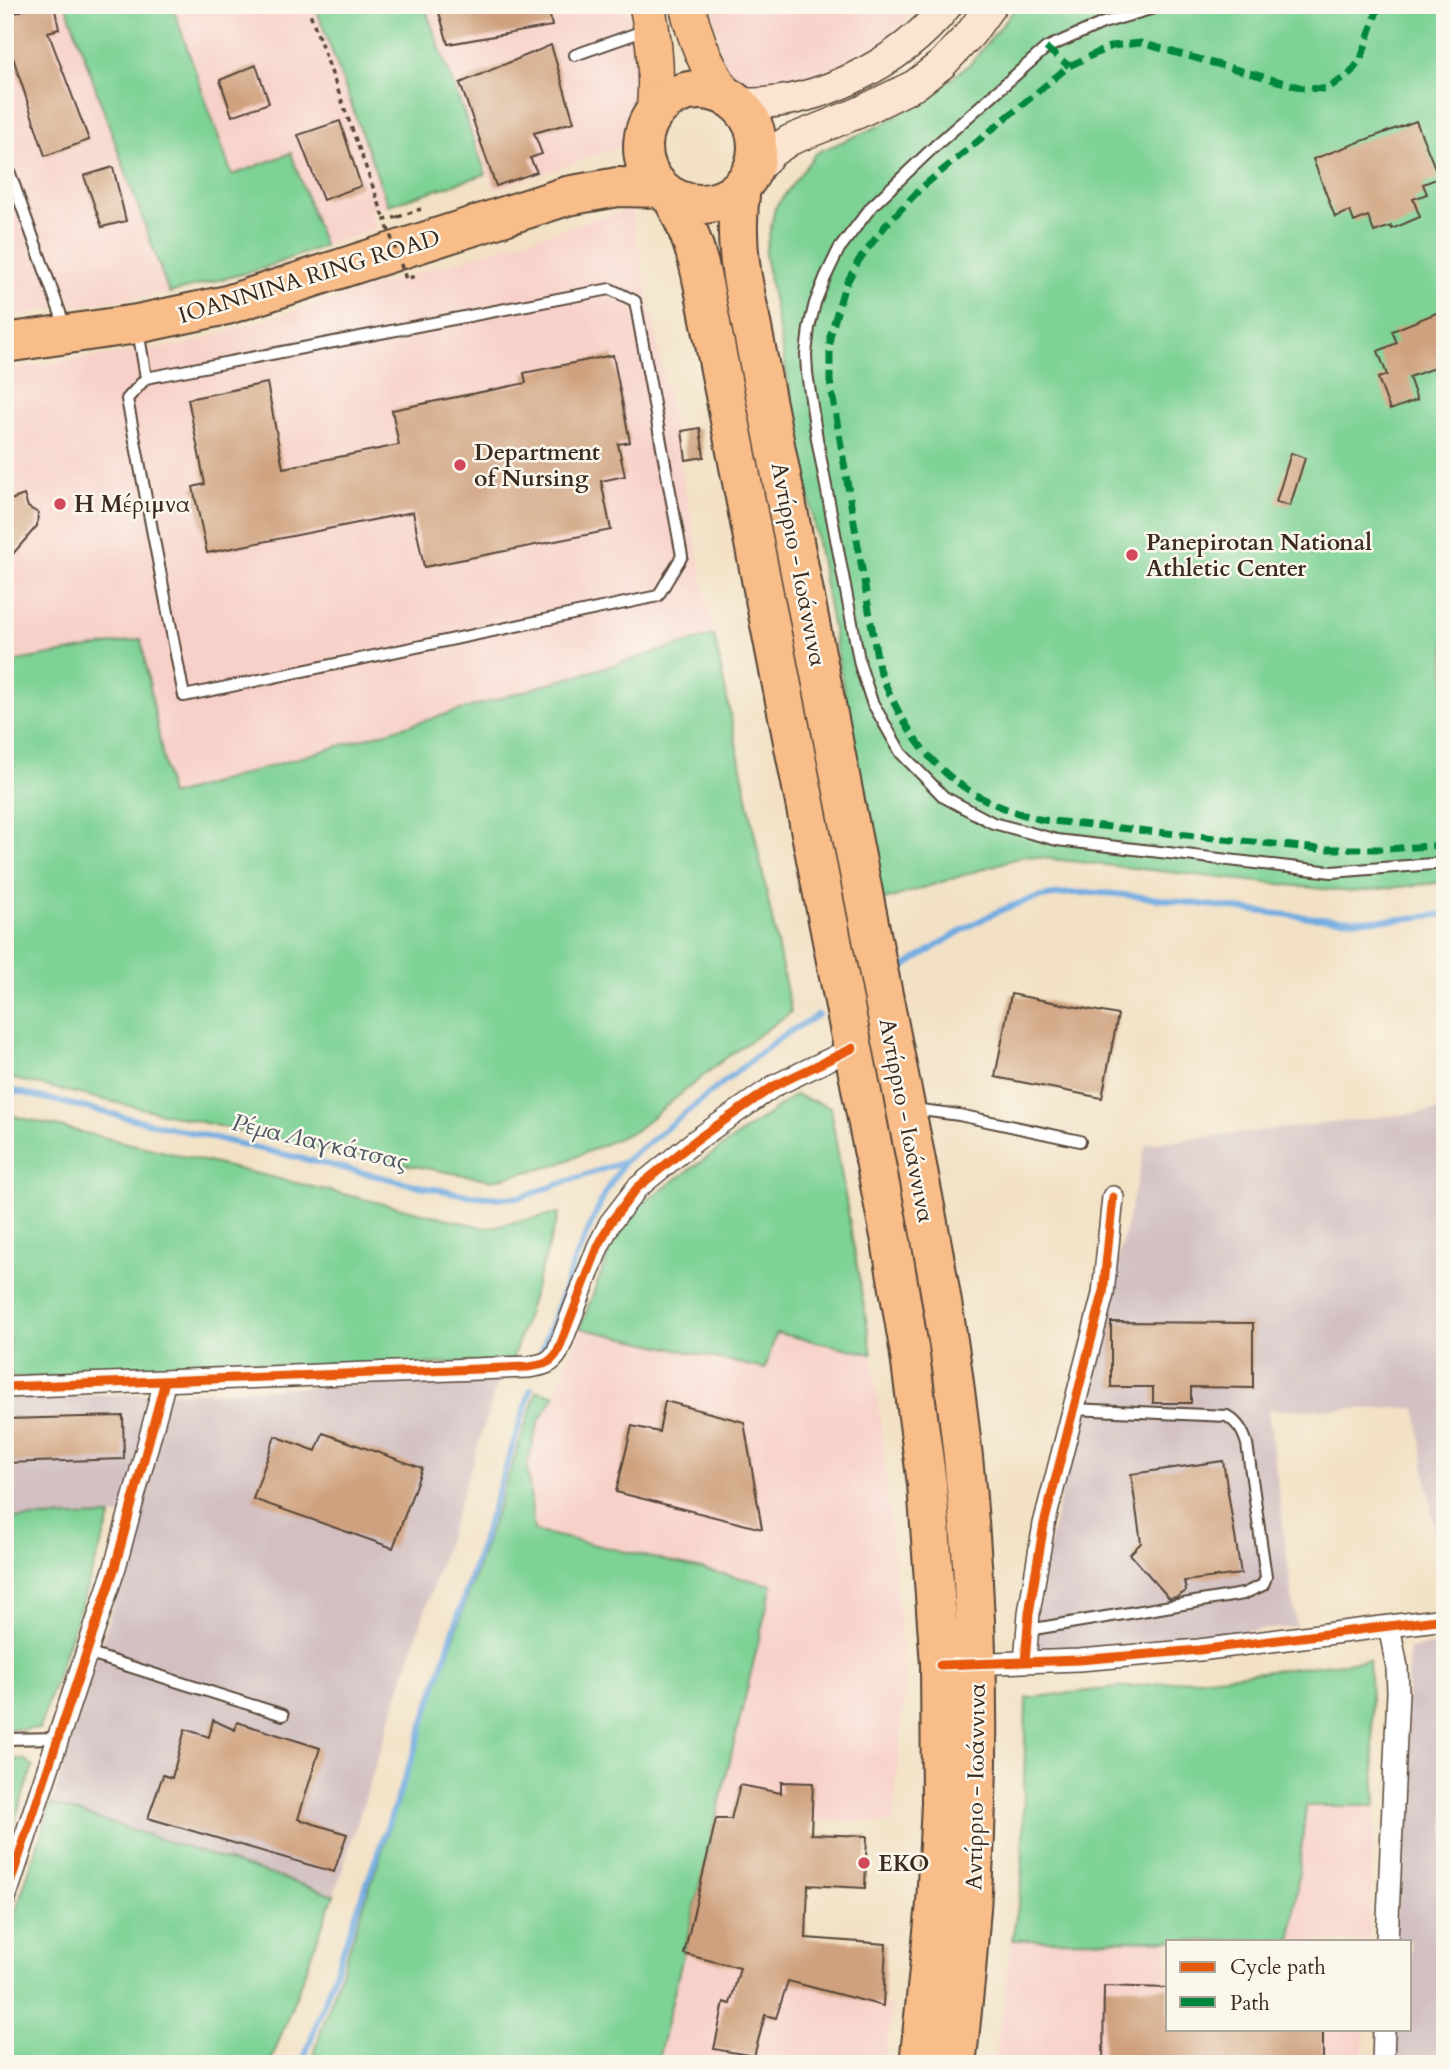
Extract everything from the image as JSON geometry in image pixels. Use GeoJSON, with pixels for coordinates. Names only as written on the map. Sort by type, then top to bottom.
{"type":"FeatureCollection","features":[{"type":"Feature","properties":{"kind":"highway"},"geometry":{"type":"LineString","coordinates":[[710,90],[731,99],[748,115],[758,144],[756,160],[746,181],[729,196],[701,204],[686,202],[666,192],[651,176],[645,162],[643,147],[649,123],[665,101],[679,94],[710,90]]}},
{"type":"Feature","properties":{"kind":"highway","name":"IOANNINA RING ROAD"},"geometry":{"type":"LineString","coordinates":[[567,196],[614,169],[629,154],[649,123]]}},
{"type":"Feature","properties":{"kind":"highway","name":"Αντίρριο - Ιωάννινα"},"geometry":{"type":"LineString","coordinates":[[746,181],[736,236],[742,277],[953,1370],[973,1574],[979,1727],[975,1859],[966,1980],[956,2064]]}},
{"type":"Feature","properties":{"kind":"highway","name":"IOANNINA RING ROAD"},"geometry":{"type":"LineString","coordinates":[[5,343],[200,312],[567,196],[618,187],[666,192]]}},
{"type":"Feature","properties":{"kind":"highway","name":"Αντίρριο - Ιωάννινα"},"geometry":{"type":"LineString","coordinates":[[666,192],[685,220],[699,264],[891,1241],[918,1410],[927,1484],[940,1665],[942,1803],[936,1904],[919,2064]]}},
{"type":"Feature","properties":{"kind":"main road"},"geometry":{"type":"LineString","coordinates":[[687,5],[698,48],[709,71],[731,99],[778,103],[800,98],[873,68],[898,53],[926,18],[947,5]]}},
{"type":"Feature","properties":{"kind":"main road"},"geometry":{"type":"LineString","coordinates":[[746,181],[772,152],[790,141],[858,113],[915,85],[942,64],[971,33],[991,5]]}},
{"type":"Feature","properties":{"kind":"main road"},"geometry":{"type":"LineString","coordinates":[[649,123],[657,85],[657,58],[650,17]]}},
{"type":"Feature","properties":{"kind":"street"},"geometry":{"type":"LineString","coordinates":[[5,1387],[528,1367],[550,1362],[558,1351],[589,1268],[610,1223],[637,1188],[696,1140],[774,1086],[853,1048]]}},
{"type":"Feature","properties":{"kind":"street"},"geometry":{"type":"LineString","coordinates":[[1025,1662],[1044,1524],[1103,1294],[1113,1197]]}},
{"type":"Feature","properties":{"kind":"street"},"geometry":{"type":"LineString","coordinates":[[5,1898],[115,1567],[165,1381]]}},
{"type":"Feature","properties":{"kind":"street"},"geometry":{"type":"LineString","coordinates":[[940,1665],[1106,1658],[1199,1650],[1445,1619]]}},
{"type":"Feature","properties":{"kind":"street"},"geometry":{"type":"LineString","coordinates":[[1387,1940],[1398,1692],[1397,1667],[1389,1626]]}},
{"type":"Feature","properties":{"kind":"street"},"geometry":{"type":"LineString","coordinates":[[1383,2064],[1384,2030]]}},
{"type":"Feature","properties":{"kind":"lane"},"geometry":{"type":"LineString","coordinates":[[1164,5],[1103,23],[1046,48],[872,206],[839,249],[825,278],[809,328],[806,354],[808,386],[857,651],[872,702],[901,753],[944,797],[993,823],[1057,840],[1332,873],[1445,863]]}},
{"type":"Feature","properties":{"kind":"lane"},"geometry":{"type":"LineString","coordinates":[[575,55],[650,17]]}},
{"type":"Feature","properties":{"kind":"lane"},"geometry":{"type":"LineString","coordinates":[[5,160],[68,335]]}},
{"type":"Feature","properties":{"kind":"lane"},"geometry":{"type":"LineString","coordinates":[[610,289],[635,301],[682,556],[658,596],[184,696],[127,399],[146,378],[610,289]]}},
{"type":"Feature","properties":{"kind":"lane"},"geometry":{"type":"LineString","coordinates":[[136,324],[146,378]]}},
{"type":"Feature","properties":{"kind":"lane"},"geometry":{"type":"LineString","coordinates":[[904,1108],[959,1115],[1080,1141]]}},
{"type":"Feature","properties":{"kind":"lane"},"geometry":{"type":"LineString","coordinates":[[1028,1630],[1243,1594],[1263,1585],[1266,1577],[1247,1444],[1243,1431],[1236,1422],[1227,1416],[1072,1409]]}},
{"type":"Feature","properties":{"kind":"lane"},"geometry":{"type":"LineString","coordinates":[[87,1653],[283,1715]]}},
{"type":"Feature","properties":{"kind":"lane"},"geometry":{"type":"LineString","coordinates":[[5,1739],[59,1738]]}},
{"type":"Feature","properties":{"kind":"path"},"geometry":{"type":"LineString","coordinates":[[307,5],[406,279],[418,275]]}},
{"type":"Feature","properties":{"kind":"path"},"geometry":{"type":"LineString","coordinates":[[385,220],[421,209]]}},
{"type":"Feature","properties":{"kind":"shaded area"},"geometry":{"type":"Polygon","coordinates":[[[5,5],[66,5],[169,293],[5,316],[5,5]]]}},
{"type":"Feature","properties":{"kind":"shaded area"},"geometry":{"type":"Polygon","coordinates":[[[172,5],[315,5],[388,205],[369,210],[377,228],[324,246],[291,154],[232,176],[172,5]]]}},
{"type":"Feature","properties":{"kind":"shaded area"},"geometry":{"type":"Polygon","coordinates":[[[424,5],[627,5],[648,103],[637,131],[618,148],[494,190],[424,5]]]}},
{"type":"Feature","properties":{"kind":"shaded area"},"geometry":{"type":"Polygon","coordinates":[[[712,5],[920,5],[891,35],[852,60],[815,75],[746,85],[736,83],[726,76],[712,5]]]}},
{"type":"Feature","properties":{"kind":"shaded area"},"geometry":{"type":"Polygon","coordinates":[[[631,208],[714,635],[170,796],[141,640],[5,663],[5,369],[183,345],[631,208]]]}},
{"type":"Feature","properties":{"kind":"shaded area"},"geometry":{"type":"Polygon","coordinates":[[[1445,1110],[1445,1603],[1416,1408],[1268,1410],[1296,1626],[1033,1655],[1040,1581],[1146,1144],[1445,1110]]]}},
{"type":"Feature","properties":{"kind":"shaded area"},"geometry":{"type":"Polygon","coordinates":[[[580,1328],[765,1369],[775,1332],[872,1354],[882,1432],[905,1687],[893,1823],[812,1820],[809,1881],[780,1819],[716,1819],[772,1585],[534,1531],[527,1465],[539,1421],[555,1395],[580,1328]]]}},
{"type":"Feature","properties":{"kind":"shaded area"},"geometry":{"type":"Polygon","coordinates":[[[499,1379],[334,1895],[51,1804],[141,1515],[5,1519],[5,1398],[499,1379]]]}},
{"type":"Feature","properties":{"kind":"shaded area"},"geometry":{"type":"Polygon","coordinates":[[[1445,1644],[1445,2064],[1391,2064],[1392,2030],[1412,2030],[1412,1940],[1395,1940],[1409,1649],[1445,1644]]]}},
{"type":"Feature","properties":{"kind":"shaded area"},"geometry":{"type":"Polygon","coordinates":[[[1306,1806],[1376,1806],[1369,1940],[1291,1940],[1306,1806]]]}},
{"type":"Feature","properties":{"kind":"shaded area"},"geometry":{"type":"Polygon","coordinates":[[[1012,1940],[1166,1941],[1166,2030],[1365,2030],[1363,2064],[995,2064],[1012,1940]]]}},
{"type":"Feature","properties":{"kind":"shaded area"},"geometry":{"type":"Polygon","coordinates":[[[684,1954],[892,2007],[884,2064],[657,2064],[684,1954]]]}},
{"type":"Feature","properties":{"kind":"green space"},"geometry":{"type":"Polygon","coordinates":[[[66,5],[172,5],[232,175],[291,153],[324,246],[261,269],[169,293],[66,5]]]}},
{"type":"Feature","properties":{"kind":"green space"},"geometry":{"type":"Polygon","coordinates":[[[315,5],[424,5],[486,174],[388,205],[315,5]]]}},
{"type":"Feature","properties":{"kind":"green space","name":"Panepirotan National Athletic Center"},"geometry":{"type":"Polygon","coordinates":[[[1018,5],[1445,5],[1445,882],[1351,892],[1024,856],[882,901],[765,254],[775,208],[816,153],[881,125],[929,97],[972,62],[1018,5]]]}},
{"type":"Feature","properties":{"kind":"green space"},"geometry":{"type":"Polygon","coordinates":[[[714,635],[791,1012],[723,1060],[635,1131],[557,1165],[492,1180],[319,1149],[5,1077],[5,663],[141,639],[170,796],[714,635]]]}},
{"type":"Feature","properties":{"kind":"green space"},"geometry":{"type":"Polygon","coordinates":[[[795,1095],[830,1107],[872,1354],[776,1333],[765,1369],[580,1328],[612,1245],[643,1203],[795,1095]]]}},
{"type":"Feature","properties":{"kind":"green space"},"geometry":{"type":"Polygon","coordinates":[[[5,1114],[486,1228],[559,1213],[512,1361],[11,1378],[5,1256],[5,1114]]]}},
{"type":"Feature","properties":{"kind":"green space"},"geometry":{"type":"Polygon","coordinates":[[[537,1391],[555,1395],[539,1421],[527,1465],[534,1531],[772,1585],[657,2064],[310,2064],[537,1391]]]}},
{"type":"Feature","properties":{"kind":"green space"},"geometry":{"type":"Polygon","coordinates":[[[111,1516],[39,1729],[5,1729],[5,1519],[111,1516]]]}},
{"type":"Feature","properties":{"kind":"green space"},"geometry":{"type":"Polygon","coordinates":[[[1369,1660],[1376,1806],[1306,1806],[1291,1940],[1012,1940],[1022,1882],[1026,1698],[1369,1660]]]}},
{"type":"Feature","properties":{"kind":"green space"},"geometry":{"type":"Polygon","coordinates":[[[5,1759],[23,1759],[33,1766],[5,1850],[5,1759]]]}},
{"type":"Feature","properties":{"kind":"green space"},"geometry":{"type":"Polygon","coordinates":[[[51,1804],[334,1895],[270,2064],[5,2064],[5,1943],[51,1804]]]}},
{"type":"Feature","properties":{"kind":"building"},"geometry":{"type":"Polygon","coordinates":[[[36,5],[54,5],[59,29],[48,32],[89,140],[45,156],[10,48],[5,50],[5,17],[36,5]]]}},
{"type":"Feature","properties":{"kind":"building"},"geometry":{"type":"Polygon","coordinates":[[[437,5],[548,5],[552,26],[448,44],[437,5]]]}},
{"type":"Feature","properties":{"kind":"building"},"geometry":{"type":"Polygon","coordinates":[[[551,45],[574,122],[534,133],[542,154],[530,158],[537,172],[496,186],[460,83],[551,45]]]}},
{"type":"Feature","properties":{"kind":"building"},"geometry":{"type":"Polygon","coordinates":[[[256,65],[269,103],[232,116],[220,80],[256,65]]]}},
{"type":"Feature","properties":{"kind":"building"},"geometry":{"type":"Polygon","coordinates":[[[340,121],[361,186],[323,200],[298,135],[340,121]]]}},
{"type":"Feature","properties":{"kind":"building"},"geometry":{"type":"Polygon","coordinates":[[[1416,121],[1439,178],[1423,184],[1427,194],[1413,199],[1420,217],[1392,229],[1391,226],[1374,232],[1368,216],[1354,222],[1350,211],[1335,217],[1313,159],[1416,121]]]}},
{"type":"Feature","properties":{"kind":"building"},"geometry":{"type":"Polygon","coordinates":[[[113,167],[126,221],[102,227],[84,176],[113,167]]]}},
{"type":"Feature","properties":{"kind":"building"},"geometry":{"type":"Polygon","coordinates":[[[1441,311],[1445,322],[1445,364],[1409,377],[1417,400],[1390,410],[1378,378],[1387,375],[1378,351],[1397,343],[1392,331],[1441,311]]]}},
{"type":"Feature","properties":{"kind":"building"},"geometry":{"type":"Polygon","coordinates":[[[613,355],[630,442],[618,444],[625,476],[601,481],[611,530],[424,567],[413,512],[207,553],[193,487],[205,484],[188,399],[267,383],[283,468],[399,445],[392,410],[526,383],[524,373],[613,355]]]}},
{"type":"Feature","properties":{"kind":"building"},"geometry":{"type":"Polygon","coordinates":[[[700,428],[704,457],[686,460],[682,431],[700,428]]]}},
{"type":"Feature","properties":{"kind":"building"},"geometry":{"type":"Polygon","coordinates":[[[1291,453],[1305,458],[1290,506],[1276,502],[1291,453]]]}},
{"type":"Feature","properties":{"kind":"building"},"geometry":{"type":"Polygon","coordinates":[[[24,495],[28,507],[38,513],[37,526],[5,563],[5,502],[24,495]]]}},
{"type":"Feature","properties":{"kind":"building"},"geometry":{"type":"Polygon","coordinates":[[[1011,994],[1118,1015],[1102,1098],[995,1077],[1011,994]]]}},
{"type":"Feature","properties":{"kind":"building"},"geometry":{"type":"Polygon","coordinates":[[[1111,1322],[1253,1323],[1253,1388],[1191,1387],[1191,1403],[1153,1403],[1153,1387],[1111,1387],[1111,1322]]]}},
{"type":"Feature","properties":{"kind":"building"},"geometry":{"type":"Polygon","coordinates":[[[665,1401],[744,1422],[762,1529],[616,1492],[632,1426],[659,1432],[665,1401]]]}},
{"type":"Feature","properties":{"kind":"building"},"geometry":{"type":"Polygon","coordinates":[[[123,1416],[124,1459],[5,1463],[5,1419],[123,1416]]]}},
{"type":"Feature","properties":{"kind":"building"},"geometry":{"type":"Polygon","coordinates":[[[323,1433],[422,1468],[393,1548],[253,1499],[275,1436],[316,1451],[323,1433]]]}},
{"type":"Feature","properties":{"kind":"building"},"geometry":{"type":"Polygon","coordinates":[[[1223,1461],[1241,1574],[1184,1581],[1186,1591],[1177,1597],[1169,1598],[1130,1554],[1141,1543],[1131,1474],[1223,1461]]]}},
{"type":"Feature","properties":{"kind":"building"},"geometry":{"type":"Polygon","coordinates":[[[213,1720],[235,1730],[237,1722],[320,1748],[298,1819],[347,1834],[334,1872],[148,1818],[163,1775],[172,1778],[185,1729],[209,1737],[213,1720]]]}},
{"type":"Feature","properties":{"kind":"building"},"geometry":{"type":"Polygon","coordinates":[[[781,1782],[813,1783],[811,1834],[867,1836],[865,1888],[808,1885],[806,1938],[886,1944],[883,2006],[788,1981],[776,2018],[765,2015],[754,2056],[714,2049],[724,2002],[730,2004],[740,1968],[684,1954],[716,1819],[731,1819],[740,1785],[781,1793],[781,1782]]]}},
{"type":"Feature","properties":{"kind":"building"},"geometry":{"type":"Polygon","coordinates":[[[1104,1986],[1166,1988],[1166,2030],[1323,2030],[1323,2064],[1103,2064],[1104,1986]]]}},
{"type":"Feature","properties":{"kind":"waterway"},"geometry":{"type":"LineString","coordinates":[[901,969],[1001,910],[1037,898],[1075,893],[1114,894],[1348,920],[1389,920],[1445,914]]}},
{"type":"Feature","properties":{"kind":"waterway"},"geometry":{"type":"LineString","coordinates":[[539,1358],[572,1267],[605,1193],[624,1162],[784,1035],[818,1015]]}},
{"type":"Feature","properties":{"kind":"waterway","name":"Ρέμα Λαγκάτσας"},"geometry":{"type":"LineString","coordinates":[[5,1089],[467,1195],[521,1197],[624,1162]]}},
{"type":"Feature","properties":{"kind":"waterway"},"geometry":{"type":"LineString","coordinates":[[302,2064],[416,1747],[531,1389]]}},
{"type":"Feature","properties":{"kind":"marked path"},"geometry":{"type":"LineString","coordinates":[[1379,5],[1361,59],[1349,75],[1326,89],[1303,88],[1141,43],[1112,46],[1069,66],[921,188],[885,226],[859,260],[844,288],[830,337],[830,381],[879,669],[906,725],[922,748],[940,768],[961,785],[1012,811],[1043,820],[1320,849],[1386,849],[1445,845]]}},
{"type":"Feature","properties":{"kind":"marked path"},"geometry":{"type":"LineString","coordinates":[[1046,48],[1069,66]]}},
{"type":"Feature","properties":{"kind":"cycle path"},"geometry":{"type":"LineString","coordinates":[[5,1387],[528,1367],[546,1363],[558,1351],[610,1223],[637,1188],[696,1140],[774,1086],[853,1048]]}},
{"type":"Feature","properties":{"kind":"cycle path"},"geometry":{"type":"LineString","coordinates":[[1025,1662],[1029,1613],[1044,1524],[1103,1294],[1113,1197]]}},
{"type":"Feature","properties":{"kind":"cycle path"},"geometry":{"type":"LineString","coordinates":[[5,1898],[115,1567],[165,1381]]}},
{"type":"Feature","properties":{"kind":"cycle path"},"geometry":{"type":"LineString","coordinates":[[940,1665],[1079,1660],[1199,1650],[1445,1619]]}},
{"type":"Feature","properties":{"kind":"place","name":"Department of Nursing"},"geometry":{"type":"Point","coordinates":[460,465]}},
{"type":"Feature","properties":{"kind":"place","name":"Η Μέριμνα"},"geometry":{"type":"Point","coordinates":[60,504]}},
{"type":"Feature","properties":{"kind":"place","name":"Panepirotan National Athletic Center"},"geometry":{"type":"Point","coordinates":[1132,555]}},
{"type":"Feature","properties":{"kind":"place","name":"EKO"},"geometry":{"type":"Point","coordinates":[864,1863]}}]}
